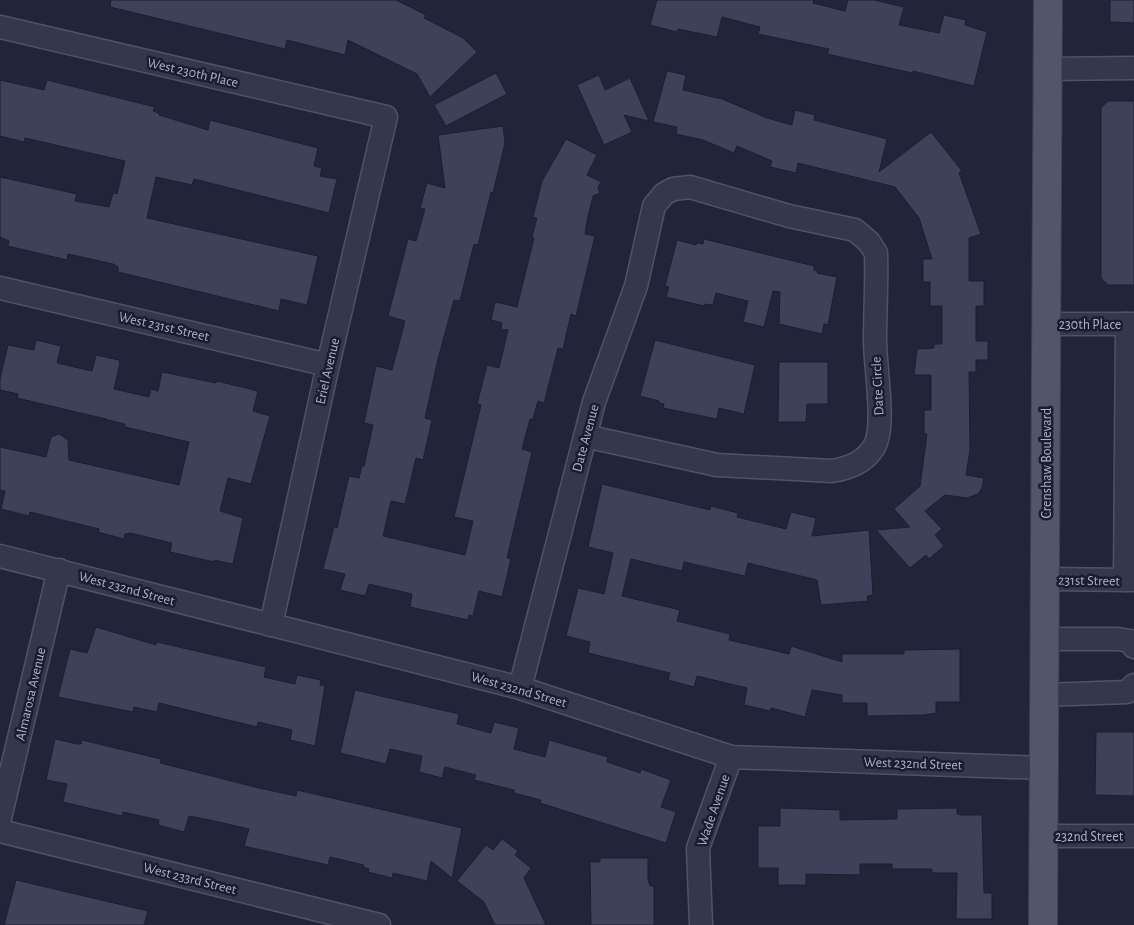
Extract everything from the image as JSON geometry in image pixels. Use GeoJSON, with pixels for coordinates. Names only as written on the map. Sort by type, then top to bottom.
{"type":"FeatureCollection","features":[{"type":"Feature","properties":{"kind":"main road","name":"Crenshaw Boulevard"},"geometry":{"type":"LineString","coordinates":[[1043,925],[1048,0]]}},
{"type":"Feature","properties":{"kind":"street","name":"West 230th Place"},"geometry":{"type":"LineString","coordinates":[[0,27],[386,117]]}},
{"type":"Feature","properties":{"kind":"street"},"geometry":{"type":"LineString","coordinates":[[1047,69],[1134,68]]}},
{"type":"Feature","properties":{"kind":"street","name":"Eriel Avenue"},"geometry":{"type":"LineString","coordinates":[[271,625],[328,364],[386,117]]}},
{"type":"Feature","properties":{"kind":"street","name":"Date Circle"},"geometry":{"type":"LineString","coordinates":[[585,436],[717,465],[832,471],[849,468],[866,458],[875,446],[879,411],[875,344],[877,273],[876,253],[869,242],[855,230],[789,216],[690,187],[673,189],[664,194]]}},
{"type":"Feature","properties":{"kind":"street","name":"Date Avenue"},"geometry":{"type":"LineString","coordinates":[[520,688],[594,402],[636,286],[654,206],[664,194]]}},
{"type":"Feature","properties":{"kind":"street","name":"West 231st Street"},"geometry":{"type":"LineString","coordinates":[[0,288],[328,364]]}},
{"type":"Feature","properties":{"kind":"street","name":"230th Place"},"geometry":{"type":"LineString","coordinates":[[1047,324],[1130,324]]}},
{"type":"Feature","properties":{"kind":"street"},"geometry":{"type":"LineString","coordinates":[[1130,324],[1130,580]]}},
{"type":"Feature","properties":{"kind":"street","name":"West 232nd Street"},"geometry":{"type":"LineString","coordinates":[[0,556],[520,688],[731,757],[1044,768]]}},
{"type":"Feature","properties":{"kind":"street","name":"Almarosa Avenue"},"geometry":{"type":"LineString","coordinates":[[0,818],[59,570]]}},
{"type":"Feature","properties":{"kind":"street","name":"231st Street"},"geometry":{"type":"LineString","coordinates":[[1045,579],[1130,580]]}},
{"type":"Feature","properties":{"kind":"street"},"geometry":{"type":"LineString","coordinates":[[1044,639],[1118,639],[1130,641],[1134,647]]}},
{"type":"Feature","properties":{"kind":"street"},"geometry":{"type":"LineString","coordinates":[[1044,695],[1127,692],[1134,684]]}},
{"type":"Feature","properties":{"kind":"street","name":"Wade Avenue"},"geometry":{"type":"LineString","coordinates":[[701,925],[698,848],[731,757]]}},
{"type":"Feature","properties":{"kind":"street","name":"West 233rd Street"},"geometry":{"type":"LineString","coordinates":[[0,831],[379,925]]}},
{"type":"Feature","properties":{"kind":"street","name":"232nd Street"},"geometry":{"type":"LineString","coordinates":[[1044,836],[1134,836]]}},
{"type":"Feature","properties":{"kind":"building"},"geometry":{"type":"Polygon","coordinates":[[[111,0],[396,0],[426,15],[424,18],[463,38],[477,52],[430,97],[417,74],[348,40],[345,55],[287,40],[285,49],[110,7],[111,0]]]}},
{"type":"Feature","properties":{"kind":"building"},"geometry":{"type":"Polygon","coordinates":[[[657,0],[814,0],[813,3],[845,11],[848,0],[874,0],[904,7],[899,25],[939,33],[944,15],[966,20],[965,25],[987,32],[974,86],[913,71],[912,73],[827,54],[829,49],[758,34],[760,27],[722,17],[717,37],[678,29],[677,32],[650,25],[657,0]]]}},
{"type":"Feature","properties":{"kind":"building"},"geometry":{"type":"Polygon","coordinates":[[[1110,0],[1134,0],[1134,23],[1110,22],[1110,0]]]}},
{"type":"Feature","properties":{"kind":"building"},"geometry":{"type":"Polygon","coordinates":[[[667,71],[686,75],[683,90],[722,99],[767,118],[792,125],[795,110],[815,115],[814,120],[887,139],[879,172],[931,132],[962,171],[959,173],[981,234],[969,238],[969,281],[984,281],[984,306],[976,306],[976,341],[988,341],[988,360],[976,360],[976,372],[969,372],[970,450],[966,475],[984,478],[982,488],[978,494],[967,498],[945,495],[925,511],[942,529],[935,535],[944,546],[929,559],[926,555],[910,568],[876,530],[910,527],[894,509],[920,486],[927,434],[924,434],[924,410],[931,410],[931,375],[914,375],[917,349],[934,348],[934,344],[942,344],[942,306],[930,306],[930,282],[923,282],[923,259],[932,259],[919,218],[895,187],[798,163],[796,173],[770,167],[772,161],[737,146],[734,153],[703,140],[676,134],[677,127],[653,122],[667,71]]]}},
{"type":"Feature","properties":{"kind":"building"},"geometry":{"type":"Polygon","coordinates":[[[496,73],[507,94],[446,126],[434,105],[496,73]]]}},
{"type":"Feature","properties":{"kind":"building"},"geometry":{"type":"Polygon","coordinates":[[[599,75],[605,90],[630,78],[649,121],[624,115],[632,132],[604,145],[577,85],[599,75]]]}},
{"type":"Feature","properties":{"kind":"building"},"geometry":{"type":"Polygon","coordinates":[[[0,80],[44,90],[47,80],[155,107],[153,111],[159,113],[159,115],[208,130],[210,120],[318,148],[314,166],[322,168],[320,176],[337,179],[329,213],[194,179],[192,185],[156,177],[147,218],[318,256],[307,305],[281,299],[279,311],[118,272],[118,267],[113,264],[68,254],[67,260],[8,246],[9,241],[0,237],[0,177],[77,194],[75,201],[109,207],[113,193],[117,194],[125,161],[25,138],[24,142],[0,136],[0,80]]]}},
{"type":"Feature","properties":{"kind":"building"},"geometry":{"type":"Polygon","coordinates":[[[1108,101],[1134,101],[1134,285],[1108,285],[1101,278],[1101,108],[1108,101]]]}},
{"type":"Feature","properties":{"kind":"building"},"geometry":{"type":"Polygon","coordinates":[[[503,126],[505,143],[493,193],[491,192],[478,245],[474,244],[460,301],[454,300],[438,359],[425,418],[432,420],[423,460],[416,458],[405,504],[391,501],[383,536],[465,555],[473,521],[454,517],[481,405],[477,404],[487,365],[499,368],[508,330],[501,329],[502,323],[491,320],[495,302],[517,307],[534,238],[532,237],[537,218],[533,217],[542,181],[566,139],[597,155],[587,175],[601,182],[598,187],[600,193],[593,196],[587,221],[585,234],[595,236],[576,316],[571,314],[563,349],[558,348],[544,403],[538,401],[533,419],[530,419],[522,449],[532,452],[507,558],[511,559],[502,597],[479,591],[473,616],[469,615],[468,620],[410,607],[412,594],[369,584],[365,596],[340,590],[345,574],[323,569],[334,527],[337,528],[349,476],[359,478],[362,466],[364,466],[373,425],[364,423],[376,366],[392,370],[405,321],[388,316],[408,239],[416,241],[425,209],[420,208],[427,183],[445,188],[438,135],[503,126]]]}},
{"type":"Feature","properties":{"kind":"building"},"geometry":{"type":"Polygon","coordinates":[[[704,239],[814,266],[814,270],[818,271],[817,273],[837,277],[828,325],[824,324],[822,334],[779,324],[780,292],[773,291],[764,327],[743,322],[748,301],[716,293],[713,305],[705,304],[704,306],[666,297],[669,287],[665,286],[677,240],[696,245],[697,243],[703,244],[704,239]]]}},
{"type":"Feature","properties":{"kind":"building"},"geometry":{"type":"Polygon","coordinates":[[[36,340],[61,346],[57,363],[92,371],[96,355],[119,360],[114,389],[149,397],[151,389],[158,391],[162,372],[216,383],[217,381],[258,391],[253,411],[270,416],[251,484],[228,478],[220,511],[243,518],[233,564],[214,560],[214,562],[170,552],[172,543],[130,533],[125,534],[124,539],[98,532],[99,529],[30,512],[29,516],[1,509],[5,491],[0,490],[0,447],[46,457],[51,437],[59,434],[68,440],[69,460],[179,485],[189,442],[125,427],[125,424],[104,419],[106,419],[17,398],[18,394],[0,390],[0,379],[8,345],[34,350],[36,340]]]}},
{"type":"Feature","properties":{"kind":"building"},"geometry":{"type":"Polygon","coordinates":[[[655,340],[755,365],[744,414],[719,408],[717,419],[663,408],[664,404],[659,403],[659,401],[640,396],[655,340]]]}},
{"type":"Feature","properties":{"kind":"building"},"geometry":{"type":"Polygon","coordinates":[[[779,362],[828,362],[828,404],[807,404],[806,422],[778,422],[779,362]]]}},
{"type":"Feature","properties":{"kind":"building"},"geometry":{"type":"Polygon","coordinates":[[[602,484],[710,510],[711,506],[738,513],[737,517],[786,529],[791,512],[816,518],[812,536],[869,530],[873,595],[867,596],[868,601],[821,605],[817,580],[748,563],[745,576],[684,562],[682,571],[631,559],[622,596],[680,610],[677,621],[730,634],[729,640],[789,654],[791,646],[842,662],[842,654],[904,654],[904,650],[960,649],[960,702],[936,702],[936,713],[924,715],[867,716],[867,703],[842,703],[842,695],[812,690],[805,717],[771,708],[770,711],[744,705],[747,688],[697,676],[694,687],[668,680],[670,673],[588,653],[590,642],[566,636],[578,588],[604,594],[613,553],[588,547],[602,484]]]}},
{"type":"Feature","properties":{"kind":"building"},"geometry":{"type":"Polygon","coordinates":[[[96,627],[156,645],[157,642],[266,667],[264,677],[295,684],[297,675],[321,680],[320,685],[325,686],[315,746],[290,740],[292,730],[258,722],[257,727],[159,703],[157,712],[134,707],[133,712],[58,697],[70,649],[87,653],[96,627]]]}},
{"type":"Feature","properties":{"kind":"building"},"geometry":{"type":"Polygon","coordinates":[[[355,690],[459,714],[457,724],[491,733],[494,722],[519,728],[514,749],[545,757],[549,740],[608,757],[607,762],[640,773],[641,769],[671,780],[661,807],[676,812],[666,843],[540,803],[541,800],[514,793],[514,790],[474,780],[476,775],[445,767],[442,778],[419,772],[422,756],[390,749],[386,764],[340,753],[355,690]]]}},
{"type":"Feature","properties":{"kind":"building"},"geometry":{"type":"Polygon","coordinates":[[[1096,732],[1134,732],[1134,796],[1095,795],[1096,732]]]}},
{"type":"Feature","properties":{"kind":"building"},"geometry":{"type":"Polygon","coordinates":[[[55,739],[77,744],[81,744],[82,740],[161,759],[160,763],[259,788],[296,796],[297,790],[462,828],[452,878],[431,861],[427,881],[393,873],[392,878],[368,872],[369,869],[363,867],[364,865],[330,857],[328,865],[244,846],[249,829],[189,816],[184,832],[158,825],[159,820],[123,812],[122,816],[63,802],[67,784],[46,780],[55,739]]]}},
{"type":"Feature","properties":{"kind":"building"},"geometry":{"type":"Polygon","coordinates":[[[780,808],[840,810],[840,820],[897,819],[897,809],[957,808],[957,814],[982,815],[984,893],[992,893],[992,919],[956,919],[957,873],[932,873],[932,869],[892,869],[892,864],[860,864],[860,875],[806,874],[806,885],[778,885],[778,868],[758,868],[758,826],[780,826],[780,808]]]}},
{"type":"Feature","properties":{"kind":"building"},"geometry":{"type":"Polygon","coordinates":[[[502,839],[518,851],[515,855],[531,868],[524,878],[546,925],[495,925],[484,902],[457,881],[486,845],[493,850],[502,839]]]}},
{"type":"Feature","properties":{"kind":"building"},"geometry":{"type":"Polygon","coordinates":[[[600,858],[648,858],[648,880],[650,886],[654,886],[654,925],[591,925],[590,862],[600,862],[600,858]]]}},
{"type":"Feature","properties":{"kind":"building"},"geometry":{"type":"Polygon","coordinates":[[[16,880],[148,911],[144,925],[4,925],[16,880]]]}}]}
